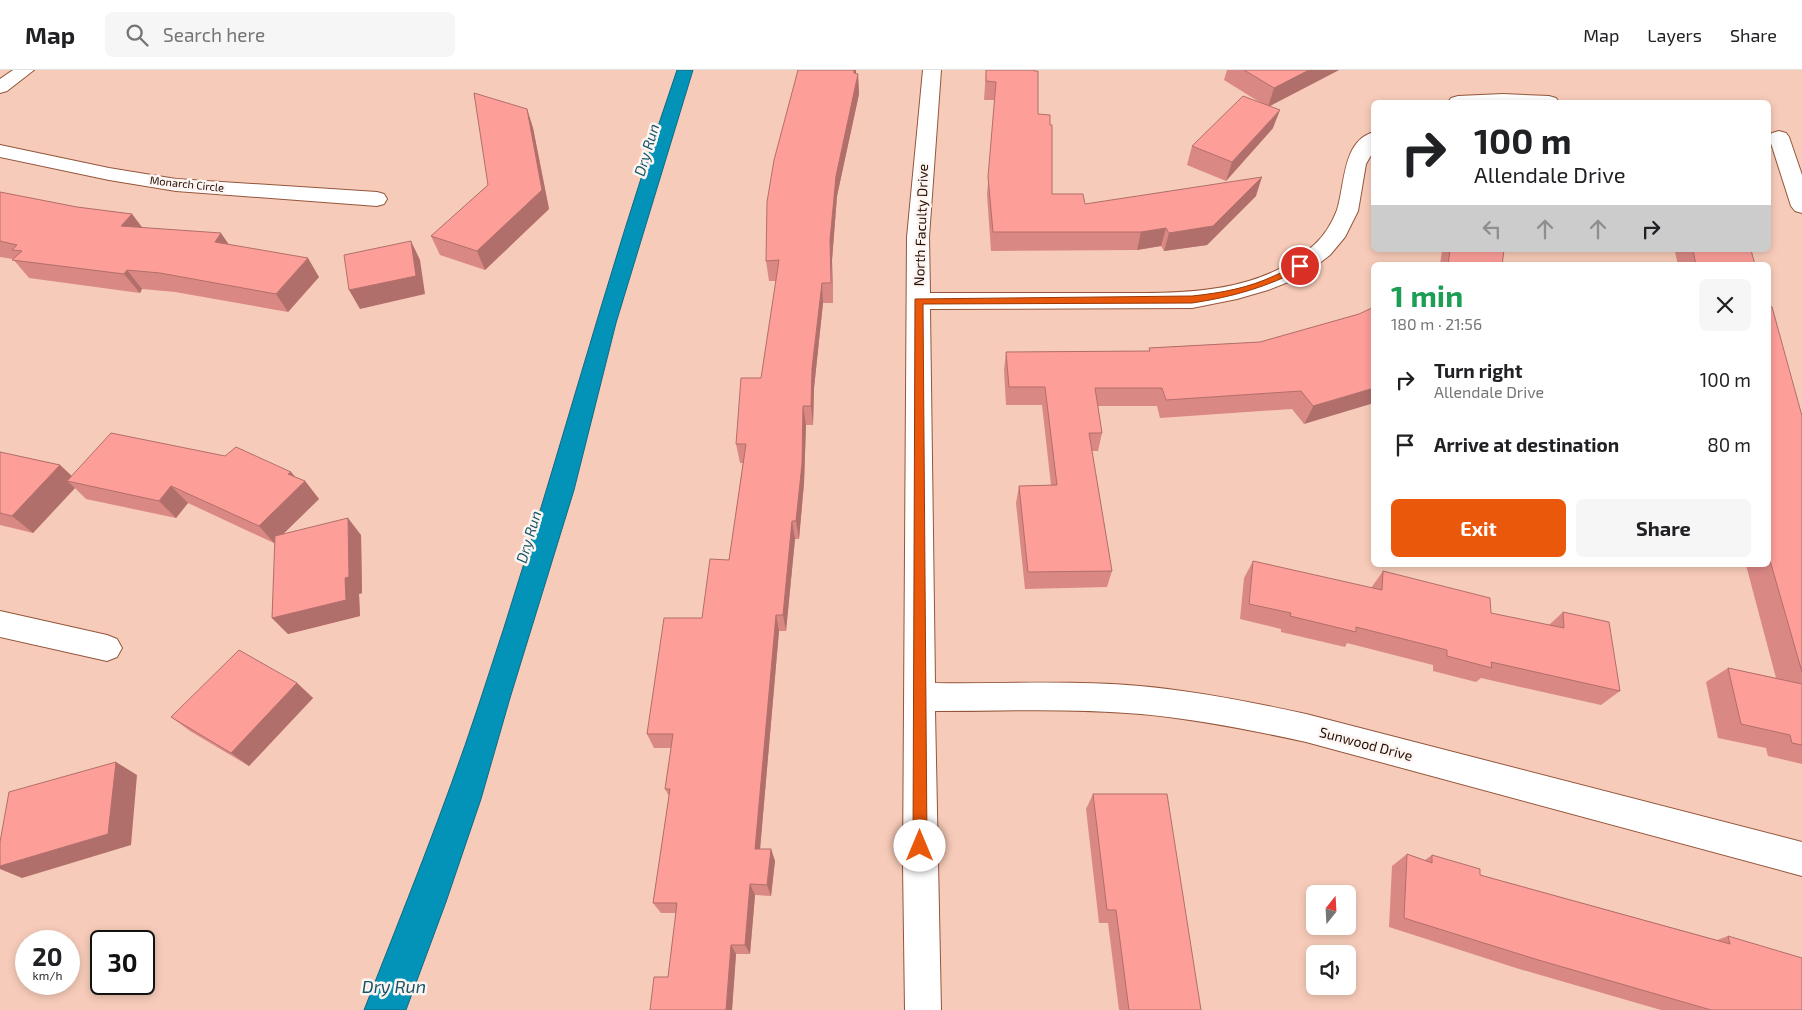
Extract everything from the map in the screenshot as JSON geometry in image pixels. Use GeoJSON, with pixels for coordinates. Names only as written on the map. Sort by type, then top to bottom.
{"type":"FeatureCollection","features":[{"type":"Feature","properties":{"kind":"street"},"geometry":{"type":"LineString","coordinates":[[0,87],[25,70]]}},
{"type":"Feature","properties":{"kind":"street","name":"North Faculty Drive"},"geometry":{"type":"LineString","coordinates":[[923,1010],[919,698],[918,301],[921,193],[932,70]]}},
{"type":"Feature","properties":{"kind":"street"},"geometry":{"type":"LineString","coordinates":[[1802,140],[1774,136],[1802,206]]}},
{"type":"Feature","properties":{"kind":"street"},"geometry":{"type":"LineString","coordinates":[[918,301],[1192,300],[1223,295],[1265,283],[1300,266],[1319,252],[1333,237],[1346,212],[1357,159],[1371,142]]}},
{"type":"Feature","properties":{"kind":"street","name":"Monarch Circle"},"geometry":{"type":"LineString","coordinates":[[0,150],[109,174],[176,185],[377,199]]}},
{"type":"Feature","properties":{"kind":"street"},"geometry":{"type":"LineString","coordinates":[[0,624],[108,648]]}},
{"type":"Feature","properties":{"kind":"street","name":"Sunwood Drive"},"geometry":{"type":"LineString","coordinates":[[919,698],[1117,699],[1168,703],[1238,713],[1306,728],[1802,859]]}},
{"type":"Feature","properties":{"kind":"water","name":"Dry Run"},"geometry":{"type":"Polygon","coordinates":[[[677,70],[693,70],[616,323],[574,490],[481,799],[446,902],[406,1010],[364,1010],[437,822],[478,707],[529,548],[625,228],[677,70]]]}},
{"type":"Feature","properties":{"kind":"building"},"geometry":{"type":"Polygon","coordinates":[[[798,70],[854,70],[854,73],[858,74],[836,176],[830,240],[831,283],[822,283],[812,368],[811,406],[803,406],[802,464],[796,521],[792,521],[783,615],[776,615],[755,849],[771,849],[767,885],[750,884],[745,945],[731,945],[726,1010],[650,1010],[654,977],[668,977],[677,903],[653,903],[670,789],[665,789],[673,734],[647,734],[664,618],[702,618],[710,559],[729,560],[746,444],[736,444],[741,378],[761,378],[779,260],[766,261],[767,202],[774,160],[798,70]]]}},
{"type":"Feature","properties":{"kind":"building"},"geometry":{"type":"Polygon","coordinates":[[[986,70],[1038,71],[1038,114],[1050,115],[1050,125],[1052,125],[1052,194],[1083,194],[1085,204],[1262,177],[1213,226],[1169,233],[1166,228],[1141,232],[993,232],[988,177],[996,82],[986,81],[986,70]]]}},
{"type":"Feature","properties":{"kind":"building"},"geometry":{"type":"Polygon","coordinates":[[[1244,70],[1309,70],[1274,88],[1244,70]]]}},
{"type":"Feature","properties":{"kind":"building"},"geometry":{"type":"Polygon","coordinates":[[[474,93],[527,109],[542,190],[477,251],[431,236],[488,185],[474,93]]]}},
{"type":"Feature","properties":{"kind":"building"},"geometry":{"type":"Polygon","coordinates":[[[1243,96],[1280,110],[1232,162],[1192,146],[1243,96]]]}},
{"type":"Feature","properties":{"kind":"building"},"geometry":{"type":"Polygon","coordinates":[[[0,192],[77,207],[132,214],[121,226],[221,233],[215,242],[308,258],[276,294],[160,273],[127,270],[124,274],[12,260],[22,251],[12,250],[17,245],[0,241],[0,192]]]}},
{"type":"Feature","properties":{"kind":"building"},"geometry":{"type":"Polygon","coordinates":[[[411,241],[416,276],[349,290],[344,255],[411,241]]]}},
{"type":"Feature","properties":{"kind":"building"},"geometry":{"type":"Polygon","coordinates":[[[1450,252],[1504,252],[1502,262],[1448,262],[1450,252]]]}},
{"type":"Feature","properties":{"kind":"building"},"geometry":{"type":"Polygon","coordinates":[[[1693,252],[1752,252],[1754,262],[1695,262],[1693,252]]]}},
{"type":"Feature","properties":{"kind":"building"},"geometry":{"type":"Polygon","coordinates":[[[1771,307],[1802,416],[1802,672],[1771,564],[1771,307]]]}},
{"type":"Feature","properties":{"kind":"building"},"geometry":{"type":"Polygon","coordinates":[[[1371,308],[1371,389],[1313,406],[1301,391],[1166,400],[1162,388],[1095,388],[1102,433],[1089,433],[1112,571],[1028,572],[1019,486],[1057,485],[1045,387],[1009,387],[1006,352],[1150,351],[1149,348],[1260,342],[1359,314],[1371,308]]]}},
{"type":"Feature","properties":{"kind":"building"},"geometry":{"type":"Polygon","coordinates":[[[111,433],[225,456],[236,447],[291,472],[288,474],[305,481],[259,526],[171,486],[159,501],[67,481],[111,433]]]}},
{"type":"Feature","properties":{"kind":"building"},"geometry":{"type":"Polygon","coordinates":[[[0,452],[60,465],[12,516],[0,513],[0,452]]]}},
{"type":"Feature","properties":{"kind":"building"},"geometry":{"type":"Polygon","coordinates":[[[348,518],[349,577],[345,578],[346,600],[272,618],[275,536],[348,518]]]}},
{"type":"Feature","properties":{"kind":"building"},"geometry":{"type":"Polygon","coordinates":[[[1253,561],[1382,590],[1383,571],[1490,598],[1491,613],[1564,628],[1563,612],[1609,622],[1620,691],[1491,662],[1492,668],[1447,656],[1447,650],[1356,627],[1356,632],[1290,616],[1291,613],[1249,604],[1253,561]]]}},
{"type":"Feature","properties":{"kind":"building"},"geometry":{"type":"Polygon","coordinates":[[[239,650],[297,683],[231,753],[171,717],[239,650]]]}},
{"type":"Feature","properties":{"kind":"building"},"geometry":{"type":"Polygon","coordinates":[[[1728,668],[1802,684],[1802,745],[1792,743],[1790,735],[1741,724],[1728,668]]]}},
{"type":"Feature","properties":{"kind":"building"},"geometry":{"type":"Polygon","coordinates":[[[116,762],[108,834],[0,866],[0,842],[9,792],[116,762]]]}},
{"type":"Feature","properties":{"kind":"building"},"geometry":{"type":"Polygon","coordinates":[[[1093,794],[1167,794],[1201,1010],[1129,1010],[1116,910],[1107,910],[1093,794]]]}},
{"type":"Feature","properties":{"kind":"building"},"geometry":{"type":"Polygon","coordinates":[[[1407,854],[1432,863],[1432,855],[1480,869],[1480,875],[1730,944],[1728,936],[1802,958],[1802,1010],[1711,1010],[1535,959],[1404,918],[1407,854]]]}},
{"type":"Feature","properties":{"kind":"route"},"geometry":{"type":"LineString","coordinates":[[920,846],[918,301],[1192,300],[1252,288],[1279,278],[1300,266]]}}]}
